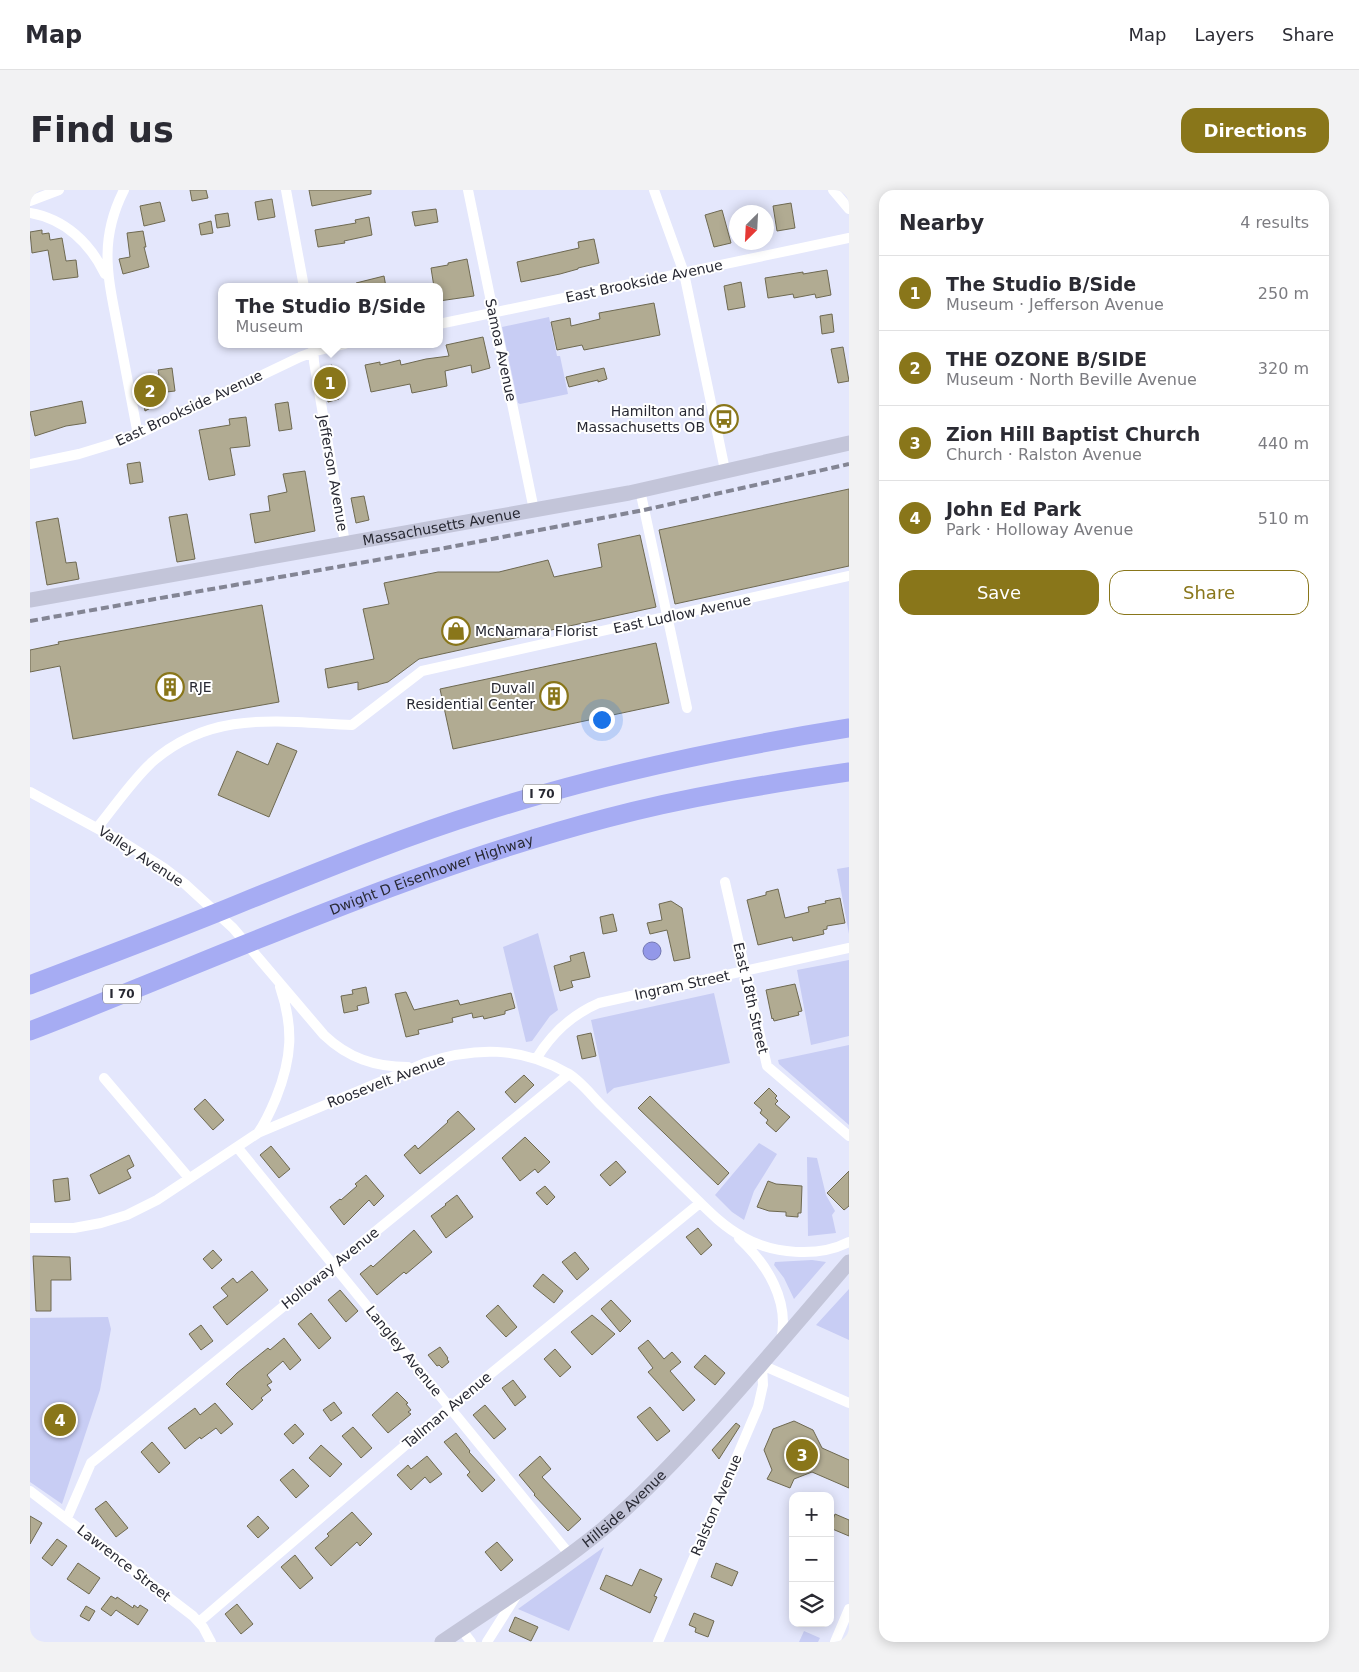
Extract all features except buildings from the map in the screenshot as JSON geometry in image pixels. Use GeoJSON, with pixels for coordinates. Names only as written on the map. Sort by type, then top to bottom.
{"type":"FeatureCollection","features":[{"type":"Feature","properties":{"kind":"highway","name":"I 70"},"geometry":{"type":"LineString","coordinates":[[30,985],[422,832],[529,798],[688,757],[849,728]]}},
{"type":"Feature","properties":{"kind":"highway","name":"Dwight D Eisenhower Highway"},"geometry":{"type":"LineString","coordinates":[[30,1031],[425,874],[488,853],[605,818],[721,792],[849,772]]}},
{"type":"Feature","properties":{"kind":"street"},"geometry":{"type":"LineString","coordinates":[[30,201],[59,190]]}},
{"type":"Feature","properties":{"kind":"street"},"geometry":{"type":"LineString","coordinates":[[124,190],[113,216],[106,258],[138,435]]}},
{"type":"Feature","properties":{"kind":"street"},"geometry":{"type":"LineString","coordinates":[[286,190],[303,283]]}},
{"type":"Feature","properties":{"kind":"street","name":"Samoa Avenue"},"geometry":{"type":"LineString","coordinates":[[468,190],[534,510]]}},
{"type":"Feature","properties":{"kind":"street"},"geometry":{"type":"LineString","coordinates":[[654,190],[684,273],[725,470]]}},
{"type":"Feature","properties":{"kind":"street"},"geometry":{"type":"LineString","coordinates":[[833,190],[849,209]]}},
{"type":"Feature","properties":{"kind":"street"},"geometry":{"type":"LineString","coordinates":[[30,212],[62,223],[75,232],[101,266],[109,282]]}},
{"type":"Feature","properties":{"kind":"street","name":"East Brookside Avenue"},"geometry":{"type":"LineString","coordinates":[[443,323],[849,238]]}},
{"type":"Feature","properties":{"kind":"street","name":"East Brookside Avenue"},"geometry":{"type":"LineString","coordinates":[[30,464],[79,454],[138,435],[313,348]]}},
{"type":"Feature","properties":{"kind":"street","name":"Jefferson Avenue"},"geometry":{"type":"LineString","coordinates":[[313,348],[345,543]]}},
{"type":"Feature","properties":{"kind":"street","name":"Massachusetts Avenue"},"geometry":{"type":"LineString","coordinates":[[30,600],[640,490],[849,443]]}},
{"type":"Feature","properties":{"kind":"street"},"geometry":{"type":"LineString","coordinates":[[640,490],[687,708]]}},
{"type":"Feature","properties":{"kind":"street","name":"East Ludlow Avenue"},"geometry":{"type":"LineString","coordinates":[[97,828],[152,762],[178,744],[202,732],[233,723],[259,721],[352,725],[422,671],[849,576]]}},
{"type":"Feature","properties":{"kind":"street","name":"Valley Avenue"},"geometry":{"type":"LineString","coordinates":[[30,792],[97,828],[159,865],[191,889],[233,928],[324,1035],[350,1055],[386,1067],[414,1067]]}},
{"type":"Feature","properties":{"kind":"street","name":"East 18th Street"},"geometry":{"type":"LineString","coordinates":[[725,882],[767,1066],[849,1136]]}},
{"type":"Feature","properties":{"kind":"street","name":"Ingram Street"},"geometry":{"type":"LineString","coordinates":[[536,1059],[557,1030],[589,1007],[849,948]]}},
{"type":"Feature","properties":{"kind":"street","name":"Valley Avenue"},"geometry":{"type":"LineString","coordinates":[[258,1133],[276,1096],[288,1058],[289,1021],[278,982]]}},
{"type":"Feature","properties":{"kind":"street","name":"Roosevelt Avenue"},"geometry":{"type":"LineString","coordinates":[[30,1228],[74,1228],[117,1219],[157,1200],[258,1133],[414,1067],[442,1058],[491,1051],[519,1054],[536,1059],[569,1074],[700,1203],[729,1229],[752,1242],[778,1250],[814,1251],[849,1242]]}},
{"type":"Feature","properties":{"kind":"street","name":"Holloway Avenue"},"geometry":{"type":"LineString","coordinates":[[67,1518],[91,1463],[569,1074]]}},
{"type":"Feature","properties":{"kind":"street"},"geometry":{"type":"LineString","coordinates":[[104,1078],[189,1178]]}},
{"type":"Feature","properties":{"kind":"street","name":"Langley Avenue"},"geometry":{"type":"LineString","coordinates":[[237,1147],[570,1555]]}},
{"type":"Feature","properties":{"kind":"street","name":"Tallman Avenue"},"geometry":{"type":"LineString","coordinates":[[199,1622],[450,1407],[700,1203]]}},
{"type":"Feature","properties":{"kind":"street"},"geometry":{"type":"LineString","coordinates":[[729,1229],[753,1252],[769,1275],[779,1295],[783,1322],[780,1344]]}},
{"type":"Feature","properties":{"kind":"street","name":"Hillside Avenue"},"geometry":{"type":"LineString","coordinates":[[442,1642],[570,1555],[616,1518],[658,1478],[762,1365],[849,1262]]}},
{"type":"Feature","properties":{"kind":"street"},"geometry":{"type":"LineString","coordinates":[[762,1365],[849,1403]]}},
{"type":"Feature","properties":{"kind":"street","name":"Ralston Avenue"},"geometry":{"type":"LineString","coordinates":[[658,1642],[758,1407],[763,1385],[762,1365]]}},
{"type":"Feature","properties":{"kind":"street","name":"Lawrence Street"},"geometry":{"type":"LineString","coordinates":[[30,1491],[199,1622],[210,1642]]}},
{"type":"Feature","properties":{"kind":"street"},"geometry":{"type":"LineString","coordinates":[[487,1642],[520,1589]]}},
{"type":"Feature","properties":{"kind":"street"},"geometry":{"type":"LineString","coordinates":[[835,1642],[849,1609]]}},
{"type":"Feature","properties":{"kind":"street"},"geometry":{"type":"LineString","coordinates":[[461,1629],[471,1642]]}},
{"type":"Feature","properties":{"kind":"shaded area"},"geometry":{"type":"Polygon","coordinates":[[[549,317],[557,356],[560,356],[568,394],[520,404],[518,403],[502,327],[549,317]]]}},
{"type":"Feature","properties":{"kind":"shaded area"},"geometry":{"type":"Polygon","coordinates":[[[849,867],[849,934],[837,869],[849,867]]]}},
{"type":"Feature","properties":{"kind":"shaded area"},"geometry":{"type":"Polygon","coordinates":[[[538,933],[558,1010],[550,1016],[532,1041],[526,1042],[503,947],[538,933]]]}},
{"type":"Feature","properties":{"kind":"shaded area"},"geometry":{"type":"Polygon","coordinates":[[[849,960],[849,1036],[811,1045],[797,970],[849,960]]]}},
{"type":"Feature","properties":{"kind":"shaded area"},"geometry":{"type":"Polygon","coordinates":[[[714,993],[730,1063],[614,1088],[607,1094],[591,1020],[714,993]]]}},
{"type":"Feature","properties":{"kind":"shaded area"},"geometry":{"type":"Polygon","coordinates":[[[849,1045],[849,1125],[779,1064],[778,1060],[849,1045]]]}},
{"type":"Feature","properties":{"kind":"shaded area"},"geometry":{"type":"Polygon","coordinates":[[[759,1143],[777,1154],[754,1191],[744,1220],[732,1212],[715,1195],[759,1143]]]}},
{"type":"Feature","properties":{"kind":"shaded area"},"geometry":{"type":"Polygon","coordinates":[[[807,1157],[817,1158],[826,1195],[835,1211],[832,1215],[836,1233],[808,1236],[807,1157]]]}},
{"type":"Feature","properties":{"kind":"shaded area"},"geometry":{"type":"Polygon","coordinates":[[[812,1260],[826,1262],[794,1299],[784,1278],[774,1265],[775,1262],[812,1260]]]}},
{"type":"Feature","properties":{"kind":"shaded area"},"geometry":{"type":"Polygon","coordinates":[[[849,1289],[849,1340],[816,1325],[849,1289]]]}},
{"type":"Feature","properties":{"kind":"shaded area"},"geometry":{"type":"Polygon","coordinates":[[[108,1317],[111,1329],[100,1390],[62,1504],[30,1482],[30,1318],[108,1317]]]}},
{"type":"Feature","properties":{"kind":"shaded area"},"geometry":{"type":"Polygon","coordinates":[[[604,1547],[569,1631],[518,1609],[604,1547]]]}},
{"type":"Feature","properties":{"kind":"shaded area"},"geometry":{"type":"Polygon","coordinates":[[[804,1631],[820,1638],[818,1642],[799,1642],[804,1631]]]}},
{"type":"Feature","properties":{"kind":"water"},"geometry":{"type":"Polygon","coordinates":[[[652,942],[658,945],[661,951],[658,957],[652,960],[646,957],[643,951],[646,945],[652,942]]]}},
{"type":"Feature","properties":{"kind":"railway"},"geometry":{"type":"LineString","coordinates":[[30,621],[445,548],[644,510],[849,464]]}},
{"type":"Feature","properties":{"kind":"place","name":"The Studio B/Side"},"geometry":{"type":"Point","coordinates":[330,383]}},
{"type":"Feature","properties":{"kind":"place","name":"THE OZONE B/SIDE"},"geometry":{"type":"Point","coordinates":[150,391]}},
{"type":"Feature","properties":{"kind":"place","name":"Hamilton and Massachusetts OB"},"geometry":{"type":"Point","coordinates":[724,419]}},
{"type":"Feature","properties":{"kind":"place","name":"McNamara Florist"},"geometry":{"type":"Point","coordinates":[456,631]}},
{"type":"Feature","properties":{"kind":"place","name":"RJE"},"geometry":{"type":"Point","coordinates":[170,687]}},
{"type":"Feature","properties":{"kind":"place","name":"Duvall Residential Center"},"geometry":{"type":"Point","coordinates":[554,696]}},
{"type":"Feature","properties":{"kind":"place","name":"John Ed Park"},"geometry":{"type":"Point","coordinates":[60,1420]}},
{"type":"Feature","properties":{"kind":"place","name":"Zion Hill Baptist Church"},"geometry":{"type":"Point","coordinates":[802,1455]}}]}
